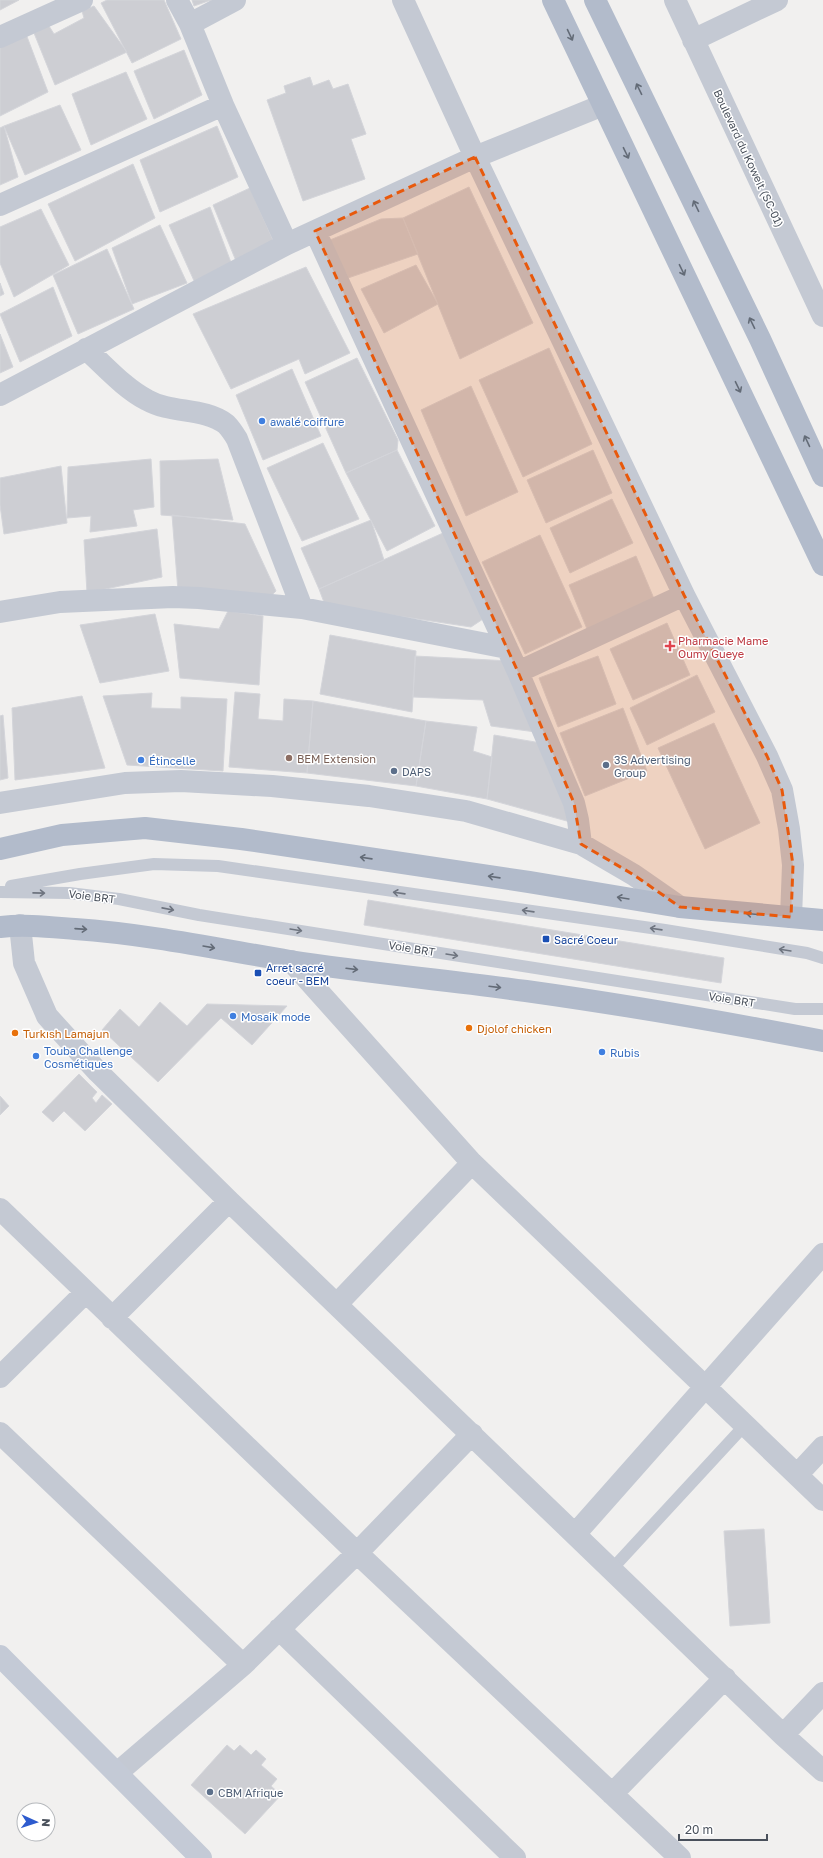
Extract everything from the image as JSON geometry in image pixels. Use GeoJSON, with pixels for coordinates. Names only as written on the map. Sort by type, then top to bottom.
{"type":"FeatureCollection","features":[{"type":"Feature","properties":{"kind":"main road"},"geometry":{"type":"LineString","coordinates":[[553,0],[823,565]]}},
{"type":"Feature","properties":{"kind":"main road"},"geometry":{"type":"LineString","coordinates":[[595,0],[760,339],[823,476]]}},
{"type":"Feature","properties":{"kind":"main road"},"geometry":{"type":"LineString","coordinates":[[0,849],[62,835],[145,828],[241,839],[529,882],[680,907],[823,920]]}},
{"type":"Feature","properties":{"kind":"main road"},"geometry":{"type":"LineString","coordinates":[[10,926],[102,931],[175,941],[291,961],[580,999],[713,1020],[823,1042]]}},
{"type":"Feature","properties":{"kind":"street"},"geometry":{"type":"LineString","coordinates":[[0,37],[82,0]]}},
{"type":"Feature","properties":{"kind":"street"},"geometry":{"type":"LineString","coordinates":[[177,0],[190,24],[223,105],[287,244]]}},
{"type":"Feature","properties":{"kind":"street"},"geometry":{"type":"LineString","coordinates":[[190,24],[235,0]]}},
{"type":"Feature","properties":{"kind":"street"},"geometry":{"type":"LineString","coordinates":[[403,0],[474,157],[684,596],[767,756],[782,790],[789,829],[793,865],[791,917]]}},
{"type":"Feature","properties":{"kind":"street","name":"Boulevard du Koweit (SC-01)"},"geometry":{"type":"LineString","coordinates":[[675,0],[823,316]]}},
{"type":"Feature","properties":{"kind":"street"},"geometry":{"type":"LineString","coordinates":[[693,40],[777,0]]}},
{"type":"Feature","properties":{"kind":"street"},"geometry":{"type":"LineString","coordinates":[[0,204],[223,105]]}},
{"type":"Feature","properties":{"kind":"street"},"geometry":{"type":"LineString","coordinates":[[0,395],[314,231],[474,157],[603,105]]}},
{"type":"Feature","properties":{"kind":"street"},"geometry":{"type":"LineString","coordinates":[[314,231],[518,672],[574,804],[581,844]]}},
{"type":"Feature","properties":{"kind":"street"},"geometry":{"type":"LineString","coordinates":[[86,349],[123,383],[148,401],[171,409],[210,415],[227,425],[237,438],[302,608]]}},
{"type":"Feature","properties":{"kind":"street"},"geometry":{"type":"LineString","coordinates":[[0,612],[60,602],[173,596],[302,608],[506,648]]}},
{"type":"Feature","properties":{"kind":"street"},"geometry":{"type":"LineString","coordinates":[[518,672],[684,596]]}},
{"type":"Feature","properties":{"kind":"street"},"geometry":{"type":"LineString","coordinates":[[0,803],[125,783],[182,781],[272,786],[369,796],[466,811],[581,844],[634,875],[680,907]]}},
{"type":"Feature","properties":{"kind":"street"},"geometry":{"type":"LineString","coordinates":[[10,926],[47,1016],[98,1072],[229,1201],[576,1533],[783,1735],[823,1771]]}},
{"type":"Feature","properties":{"kind":"street"},"geometry":{"type":"LineString","coordinates":[[291,961],[472,1163],[823,1500]]}},
{"type":"Feature","properties":{"kind":"street"},"geometry":{"type":"LineString","coordinates":[[337,1304],[472,1163]]}},
{"type":"Feature","properties":{"kind":"street"},"geometry":{"type":"LineString","coordinates":[[112,1318],[229,1201]]}},
{"type":"Feature","properties":{"kind":"street"},"geometry":{"type":"LineString","coordinates":[[0,1210],[357,1553],[680,1858]]}},
{"type":"Feature","properties":{"kind":"street"},"geometry":{"type":"LineString","coordinates":[[576,1533],[823,1254]]}},
{"type":"Feature","properties":{"kind":"street"},"geometry":{"type":"LineString","coordinates":[[0,1377],[86,1292]]}},
{"type":"Feature","properties":{"kind":"street"},"geometry":{"type":"LineString","coordinates":[[0,1433],[243,1665]]}},
{"type":"Feature","properties":{"kind":"street"},"geometry":{"type":"LineString","coordinates":[[117,1773],[243,1665],[357,1553],[472,1434]]}},
{"type":"Feature","properties":{"kind":"street"},"geometry":{"type":"LineString","coordinates":[[797,1475],[823,1447]]}},
{"type":"Feature","properties":{"kind":"street"},"geometry":{"type":"LineString","coordinates":[[279,1628],[516,1858]]}},
{"type":"Feature","properties":{"kind":"street"},"geometry":{"type":"LineString","coordinates":[[0,1656],[201,1858]]}},
{"type":"Feature","properties":{"kind":"street"},"geometry":{"type":"LineString","coordinates":[[612,1794],[725,1678]]}},
{"type":"Feature","properties":{"kind":"street"},"geometry":{"type":"LineString","coordinates":[[783,1735],[823,1693]]}},
{"type":"Feature","properties":{"kind":"lane","name":"Voie BRT"},"geometry":{"type":"LineString","coordinates":[[0,888],[80,874],[154,864],[218,866],[665,930],[823,958]]}},
{"type":"Feature","properties":{"kind":"lane","name":"Voie BRT"},"geometry":{"type":"LineString","coordinates":[[0,892],[69,893],[788,1008],[823,1009]]}},
{"type":"Feature","properties":{"kind":"lane"},"geometry":{"type":"LineString","coordinates":[[612,1569],[745,1425]]}},
{"type":"Feature","properties":{"kind":"highlighted area"},"geometry":{"type":"Polygon","coordinates":[[[475,157],[684,595],[767,756],[782,790],[793,865],[791,917],[680,907],[634,875],[581,844],[574,803],[518,672],[315,231],[475,157]]]}},
{"type":"Feature","properties":{"kind":"building"},"geometry":{"type":"Polygon","coordinates":[[[0,0],[19,0],[0,10],[0,0]]]}},
{"type":"Feature","properties":{"kind":"building"},"geometry":{"type":"Polygon","coordinates":[[[107,0],[164,0],[181,39],[132,63],[101,3],[107,0]]]}},
{"type":"Feature","properties":{"kind":"building"},"geometry":{"type":"Polygon","coordinates":[[[192,0],[211,0],[194,6],[192,0]]]}},
{"type":"Feature","properties":{"kind":"building"},"geometry":{"type":"Polygon","coordinates":[[[94,6],[127,52],[55,85],[34,33],[49,26],[54,34],[84,18],[82,11],[94,6]]]}},
{"type":"Feature","properties":{"kind":"building"},"geometry":{"type":"Polygon","coordinates":[[[26,34],[48,92],[0,116],[0,46],[26,34]]]}},
{"type":"Feature","properties":{"kind":"building"},"geometry":{"type":"Polygon","coordinates":[[[184,50],[202,95],[154,119],[134,71],[184,50]]]}},
{"type":"Feature","properties":{"kind":"building"},"geometry":{"type":"Polygon","coordinates":[[[126,72],[147,119],[91,145],[72,94],[126,72]]]}},
{"type":"Feature","properties":{"kind":"building"},"geometry":{"type":"Polygon","coordinates":[[[310,77],[313,86],[329,80],[333,89],[348,84],[366,134],[351,139],[365,179],[303,201],[267,100],[286,93],[284,86],[310,77]]]}},
{"type":"Feature","properties":{"kind":"building"},"geometry":{"type":"Polygon","coordinates":[[[60,105],[81,150],[25,175],[4,126],[60,105]]]}},
{"type":"Feature","properties":{"kind":"building"},"geometry":{"type":"Polygon","coordinates":[[[4,126],[18,177],[0,185],[0,128],[4,126]]]}},
{"type":"Feature","properties":{"kind":"building"},"geometry":{"type":"Polygon","coordinates":[[[217,126],[238,177],[160,212],[140,160],[217,126]]]}},
{"type":"Feature","properties":{"kind":"building"},"geometry":{"type":"Polygon","coordinates":[[[133,164],[155,218],[75,261],[48,204],[133,164]]]}},
{"type":"Feature","properties":{"kind":"building"},"geometry":{"type":"Polygon","coordinates":[[[469,187],[533,323],[460,359],[403,218],[469,187]]]}},
{"type":"Feature","properties":{"kind":"building"},"geometry":{"type":"Polygon","coordinates":[[[250,188],[273,240],[236,261],[213,205],[250,188]]]}},
{"type":"Feature","properties":{"kind":"building"},"geometry":{"type":"Polygon","coordinates":[[[210,207],[232,265],[195,283],[169,225],[210,207]]]}},
{"type":"Feature","properties":{"kind":"building"},"geometry":{"type":"Polygon","coordinates":[[[41,209],[69,265],[14,297],[0,263],[0,227],[41,209]]]}},
{"type":"Feature","properties":{"kind":"building"},"geometry":{"type":"Polygon","coordinates":[[[403,218],[418,254],[348,278],[330,240],[381,219],[403,218]]]}},
{"type":"Feature","properties":{"kind":"building"},"geometry":{"type":"Polygon","coordinates":[[[160,225],[187,283],[132,304],[112,248],[160,225]]]}},
{"type":"Feature","properties":{"kind":"building"},"geometry":{"type":"Polygon","coordinates":[[[107,249],[134,309],[78,334],[53,275],[107,249]]]}},
{"type":"Feature","properties":{"kind":"building"},"geometry":{"type":"Polygon","coordinates":[[[416,265],[438,304],[384,333],[361,289],[416,265]]]}},
{"type":"Feature","properties":{"kind":"building"},"geometry":{"type":"Polygon","coordinates":[[[306,267],[350,353],[305,374],[299,359],[231,389],[193,314],[306,267]]]}},
{"type":"Feature","properties":{"kind":"building"},"geometry":{"type":"Polygon","coordinates":[[[0,283],[4,294],[0,296],[0,283]]]}},
{"type":"Feature","properties":{"kind":"building"},"geometry":{"type":"Polygon","coordinates":[[[53,287],[72,336],[20,362],[0,314],[53,287]]]}},
{"type":"Feature","properties":{"kind":"building"},"geometry":{"type":"Polygon","coordinates":[[[0,334],[13,367],[0,373],[0,334]]]}},
{"type":"Feature","properties":{"kind":"building"},"geometry":{"type":"Polygon","coordinates":[[[549,348],[592,444],[523,477],[479,380],[549,348]]]}},
{"type":"Feature","properties":{"kind":"building"},"geometry":{"type":"Polygon","coordinates":[[[357,358],[398,440],[397,450],[346,473],[305,382],[357,358]]]}},
{"type":"Feature","properties":{"kind":"building"},"geometry":{"type":"Polygon","coordinates":[[[292,369],[321,436],[263,460],[236,395],[292,369]]]}},
{"type":"Feature","properties":{"kind":"building"},"geometry":{"type":"Polygon","coordinates":[[[471,386],[518,492],[466,516],[421,410],[471,386]]]}},
{"type":"Feature","properties":{"kind":"building"},"geometry":{"type":"Polygon","coordinates":[[[323,443],[359,519],[302,541],[267,468],[323,443]]]}},
{"type":"Feature","properties":{"kind":"building"},"geometry":{"type":"Polygon","coordinates":[[[397,450],[435,526],[387,551],[346,473],[397,450]]]}},
{"type":"Feature","properties":{"kind":"building"},"geometry":{"type":"Polygon","coordinates":[[[593,450],[612,493],[546,523],[527,480],[593,450]]]}},
{"type":"Feature","properties":{"kind":"building"},"geometry":{"type":"Polygon","coordinates":[[[151,459],[154,507],[133,510],[137,526],[90,532],[91,516],[67,518],[68,467],[151,459]]]}},
{"type":"Feature","properties":{"kind":"building"},"geometry":{"type":"Polygon","coordinates":[[[218,459],[233,520],[161,515],[160,461],[218,459]]]}},
{"type":"Feature","properties":{"kind":"building"},"geometry":{"type":"Polygon","coordinates":[[[61,466],[67,523],[4,534],[0,505],[0,478],[61,466]]]}},
{"type":"Feature","properties":{"kind":"building"},"geometry":{"type":"Polygon","coordinates":[[[612,499],[633,543],[570,573],[550,528],[612,499]]]}},
{"type":"Feature","properties":{"kind":"building"},"geometry":{"type":"Polygon","coordinates":[[[172,515],[245,524],[276,591],[264,603],[178,591],[172,515]]]}},
{"type":"Feature","properties":{"kind":"building"},"geometry":{"type":"Polygon","coordinates":[[[371,520],[384,560],[319,589],[301,548],[371,520]]]}},
{"type":"Feature","properties":{"kind":"building"},"geometry":{"type":"Polygon","coordinates":[[[157,529],[162,577],[87,593],[84,540],[157,529]]]}},
{"type":"Feature","properties":{"kind":"building"},"geometry":{"type":"Polygon","coordinates":[[[443,533],[489,615],[471,627],[325,605],[319,589],[443,533]]]}},
{"type":"Feature","properties":{"kind":"building"},"geometry":{"type":"Polygon","coordinates":[[[540,535],[582,627],[525,654],[482,562],[540,535]]]}},
{"type":"Feature","properties":{"kind":"building"},"geometry":{"type":"Polygon","coordinates":[[[636,556],[655,601],[587,629],[569,585],[636,556]]]}},
{"type":"Feature","properties":{"kind":"building"},"geometry":{"type":"Polygon","coordinates":[[[228,611],[263,616],[259,685],[180,678],[174,624],[219,629],[228,611]]]}},
{"type":"Feature","properties":{"kind":"building"},"geometry":{"type":"Polygon","coordinates":[[[155,614],[169,671],[100,683],[80,625],[155,614]]]}},
{"type":"Feature","properties":{"kind":"building"},"geometry":{"type":"Polygon","coordinates":[[[667,623],[690,675],[633,700],[610,649],[667,623]]]}},
{"type":"Feature","properties":{"kind":"building"},"geometry":{"type":"Polygon","coordinates":[[[330,635],[416,651],[412,712],[320,694],[330,635]]]}},
{"type":"Feature","properties":{"kind":"building"},"geometry":{"type":"Polygon","coordinates":[[[415,656],[510,661],[543,733],[491,726],[483,700],[413,697],[415,656]]]}},
{"type":"Feature","properties":{"kind":"building"},"geometry":{"type":"Polygon","coordinates":[[[598,656],[616,704],[558,727],[539,678],[598,656]]]}},
{"type":"Feature","properties":{"kind":"building"},"geometry":{"type":"Polygon","coordinates":[[[697,675],[715,712],[647,745],[630,708],[697,675]]]}},
{"type":"Feature","properties":{"kind":"building"},"geometry":{"type":"Polygon","coordinates":[[[235,692],[260,694],[258,719],[283,721],[284,699],[313,701],[307,773],[229,767],[235,692]]]}},
{"type":"Feature","properties":{"kind":"building"},"geometry":{"type":"Polygon","coordinates":[[[152,693],[151,708],[181,709],[181,697],[227,699],[223,771],[127,765],[103,696],[152,693]]]}},
{"type":"Feature","properties":{"kind":"building"},"geometry":{"type":"Polygon","coordinates":[[[82,696],[105,768],[15,780],[12,708],[82,696]]]}},
{"type":"Feature","properties":{"kind":"building"},"geometry":{"type":"Polygon","coordinates":[[[313,701],[426,721],[416,786],[307,773],[313,701]]]}},
{"type":"Feature","properties":{"kind":"building"},"geometry":{"type":"Polygon","coordinates":[[[623,708],[647,771],[585,796],[560,733],[623,708]]]}},
{"type":"Feature","properties":{"kind":"building"},"geometry":{"type":"Polygon","coordinates":[[[3,715],[8,778],[0,780],[0,716],[3,715]]]}},
{"type":"Feature","properties":{"kind":"building"},"geometry":{"type":"Polygon","coordinates":[[[426,721],[477,727],[473,751],[492,757],[487,799],[416,786],[426,721]]]}},
{"type":"Feature","properties":{"kind":"building"},"geometry":{"type":"Polygon","coordinates":[[[714,723],[760,823],[705,849],[658,748],[714,723]]]}},
{"type":"Feature","properties":{"kind":"building"},"geometry":{"type":"Polygon","coordinates":[[[494,735],[547,744],[574,823],[487,799],[494,735]]]}},
{"type":"Feature","properties":{"kind":"building"},"geometry":{"type":"Polygon","coordinates":[[[368,900],[724,958],[721,983],[364,925],[368,900]]]}},
{"type":"Feature","properties":{"kind":"building"},"geometry":{"type":"Polygon","coordinates":[[[160,1002],[187,1026],[207,1004],[287,1006],[252,1045],[221,1018],[158,1082],[102,1030],[120,1009],[139,1027],[160,1002]]]}},
{"type":"Feature","properties":{"kind":"building"},"geometry":{"type":"Polygon","coordinates":[[[79,1074],[97,1092],[92,1098],[96,1103],[102,1095],[112,1104],[85,1131],[64,1111],[53,1122],[42,1112],[79,1074]]]}},
{"type":"Feature","properties":{"kind":"building"},"geometry":{"type":"Polygon","coordinates":[[[0,1096],[9,1106],[0,1115],[0,1096]]]}},
{"type":"Feature","properties":{"kind":"building"},"geometry":{"type":"Polygon","coordinates":[[[764,1529],[770,1623],[730,1626],[724,1531],[764,1529]]]}},
{"type":"Feature","properties":{"kind":"building"},"geometry":{"type":"Polygon","coordinates":[[[227,1745],[234,1751],[240,1745],[251,1755],[256,1750],[266,1759],[261,1765],[277,1779],[271,1786],[281,1795],[245,1834],[191,1785],[227,1745]]]}},
{"type":"Feature","properties":{"kind":"place","name":"awalé coiffure"},"geometry":{"type":"Point","coordinates":[262,421]}},
{"type":"Feature","properties":{"kind":"place","name":"Pharmacie Mame Oumy Gueye"},"geometry":{"type":"Point","coordinates":[670,646]}},
{"type":"Feature","properties":{"kind":"place","name":"BEM Extension"},"geometry":{"type":"Point","coordinates":[289,758]}},
{"type":"Feature","properties":{"kind":"place","name":"Étincelle"},"geometry":{"type":"Point","coordinates":[141,760]}},
{"type":"Feature","properties":{"kind":"place","name":"3S Advertising Group"},"geometry":{"type":"Point","coordinates":[606,765]}},
{"type":"Feature","properties":{"kind":"place","name":"DAPS"},"geometry":{"type":"Point","coordinates":[394,771]}},
{"type":"Feature","properties":{"kind":"place","name":"Sacré Coeur"},"geometry":{"type":"Point","coordinates":[546,939]}},
{"type":"Feature","properties":{"kind":"place","name":"Arret sacré coeur - BEM"},"geometry":{"type":"Point","coordinates":[258,973]}},
{"type":"Feature","properties":{"kind":"place","name":"Mosaik mode"},"geometry":{"type":"Point","coordinates":[233,1016]}},
{"type":"Feature","properties":{"kind":"place","name":"Djolof chicken"},"geometry":{"type":"Point","coordinates":[469,1028]}},
{"type":"Feature","properties":{"kind":"place","name":"Turkısh Lamajun"},"geometry":{"type":"Point","coordinates":[15,1033]}},
{"type":"Feature","properties":{"kind":"place","name":"Rubis"},"geometry":{"type":"Point","coordinates":[602,1052]}},
{"type":"Feature","properties":{"kind":"place","name":"Touba Challenge Cosmétiques"},"geometry":{"type":"Point","coordinates":[36,1056]}},
{"type":"Feature","properties":{"kind":"place","name":"CBM Afrique"},"geometry":{"type":"Point","coordinates":[210,1792]}}]}
